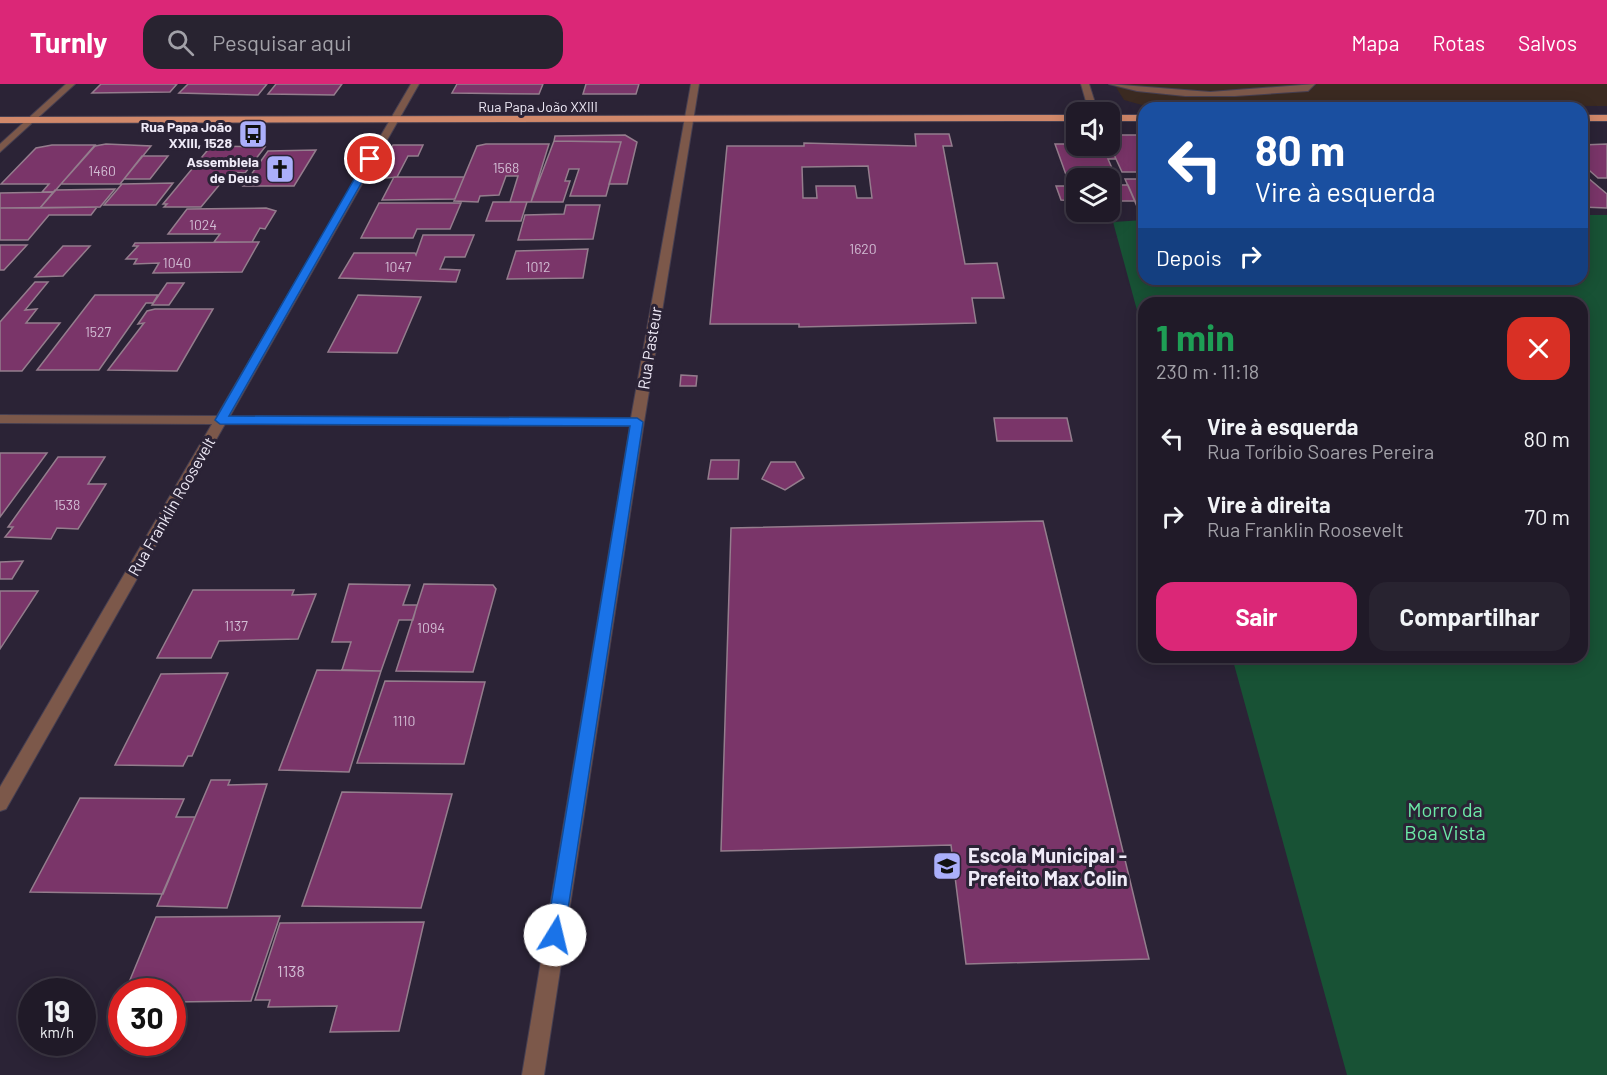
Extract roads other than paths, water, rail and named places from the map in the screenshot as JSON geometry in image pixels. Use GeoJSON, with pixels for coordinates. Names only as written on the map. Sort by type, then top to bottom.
{"type":"FeatureCollection","features":[{"type":"Feature","properties":{"kind":"main road","name":"Rua Papa João XXIII"},"geometry":{"type":"LineString","coordinates":[[0,120],[1066,118]]}},
{"type":"Feature","properties":{"kind":"main road"},"geometry":{"type":"LineString","coordinates":[[1120,118],[1138,118]]}},
{"type":"Feature","properties":{"kind":"main road"},"geometry":{"type":"LineString","coordinates":[[1588,118],[1607,118]]}},
{"type":"Feature","properties":{"kind":"street"},"geometry":{"type":"LineString","coordinates":[[0,149],[71,84]]}},
{"type":"Feature","properties":{"kind":"street","name":"Rua Franklin Roosevelt"},"geometry":{"type":"LineString","coordinates":[[0,803],[393,119],[416,84]]}},
{"type":"Feature","properties":{"kind":"street","name":"Rua Pasteur"},"geometry":{"type":"LineString","coordinates":[[533,1075],[637,422],[687,119],[695,84]]}},
{"type":"Feature","properties":{"kind":"street"},"geometry":{"type":"LineString","coordinates":[[1085,84],[1091,102]]}},
{"type":"Feature","properties":{"kind":"street"},"geometry":{"type":"LineString","coordinates":[[1113,84],[1147,92],[1260,93],[1308,88],[1311,84]]}},
{"type":"Feature","properties":{"kind":"street"},"geometry":{"type":"LineString","coordinates":[[1255,84],[1260,93]]}},
{"type":"Feature","properties":{"kind":"street"},"geometry":{"type":"LineString","coordinates":[[0,419],[637,422]]}},
{"type":"Feature","properties":{"kind":"place","name":"Rua Papa João XXIII, 1528"},"geometry":{"type":"Point","coordinates":[253,134]}},
{"type":"Feature","properties":{"kind":"place","name":"Assembleia de Deus"},"geometry":{"type":"Point","coordinates":[280,169]}},
{"type":"Feature","properties":{"kind":"place","name":"Escola Municipal - Prefeito Max Colin"},"geometry":{"type":"Point","coordinates":[947,866]}},
{"type":"Feature","properties":{"kind":"park label","name":"Morro da Boa Vista"},"geometry":{"type":"Point","coordinates":[1445,820]}}]}
